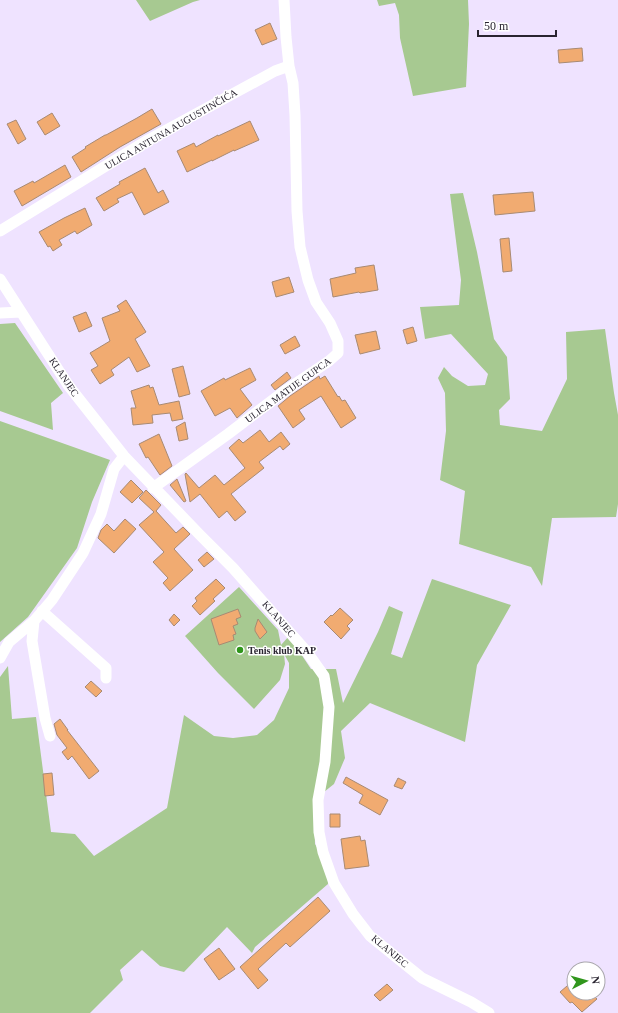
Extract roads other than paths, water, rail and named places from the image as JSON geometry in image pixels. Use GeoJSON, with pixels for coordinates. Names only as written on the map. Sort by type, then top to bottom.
{"type":"FeatureCollection","features":[{"type":"Feature","properties":{"kind":"street"},"geometry":{"type":"LineString","coordinates":[[284,0],[289,66]]}},
{"type":"Feature","properties":{"kind":"street","name":"ULICA ANTUNA AUGUSTINČIĆA"},"geometry":{"type":"LineString","coordinates":[[0,231],[148,140],[275,71],[289,66]]}},
{"type":"Feature","properties":{"kind":"street","name":"ULICA MATIJE GUPCA"},"geometry":{"type":"LineString","coordinates":[[153,488],[338,353],[338,341],[330,323],[316,302],[308,280],[300,247],[296,211],[295,115],[293,83],[289,66]]}},
{"type":"Feature","properties":{"kind":"street","name":"KLANJEC"},"geometry":{"type":"LineString","coordinates":[[0,279],[68,385],[124,456],[153,488],[233,568],[307,652],[324,676],[328,707],[325,762],[318,800],[319,832],[323,852],[334,883],[353,914],[370,936],[422,978],[471,1002],[489,1013]]}},
{"type":"Feature","properties":{"kind":"street"},"geometry":{"type":"LineString","coordinates":[[0,313],[21,312]]}},
{"type":"Feature","properties":{"kind":"street"},"geometry":{"type":"LineString","coordinates":[[0,658],[9,642],[34,621],[52,600],[83,553],[101,514],[114,469],[124,456]]}},
{"type":"Feature","properties":{"kind":"street"},"geometry":{"type":"LineString","coordinates":[[42,611],[106,668],[106,678]]}},
{"type":"Feature","properties":{"kind":"street"},"geometry":{"type":"LineString","coordinates":[[34,621],[32,641],[45,718],[50,736]]}},
{"type":"Feature","properties":{"kind":"place","name":"Tenis klub KAP"},"geometry":{"type":"Point","coordinates":[240,650]}}]}
